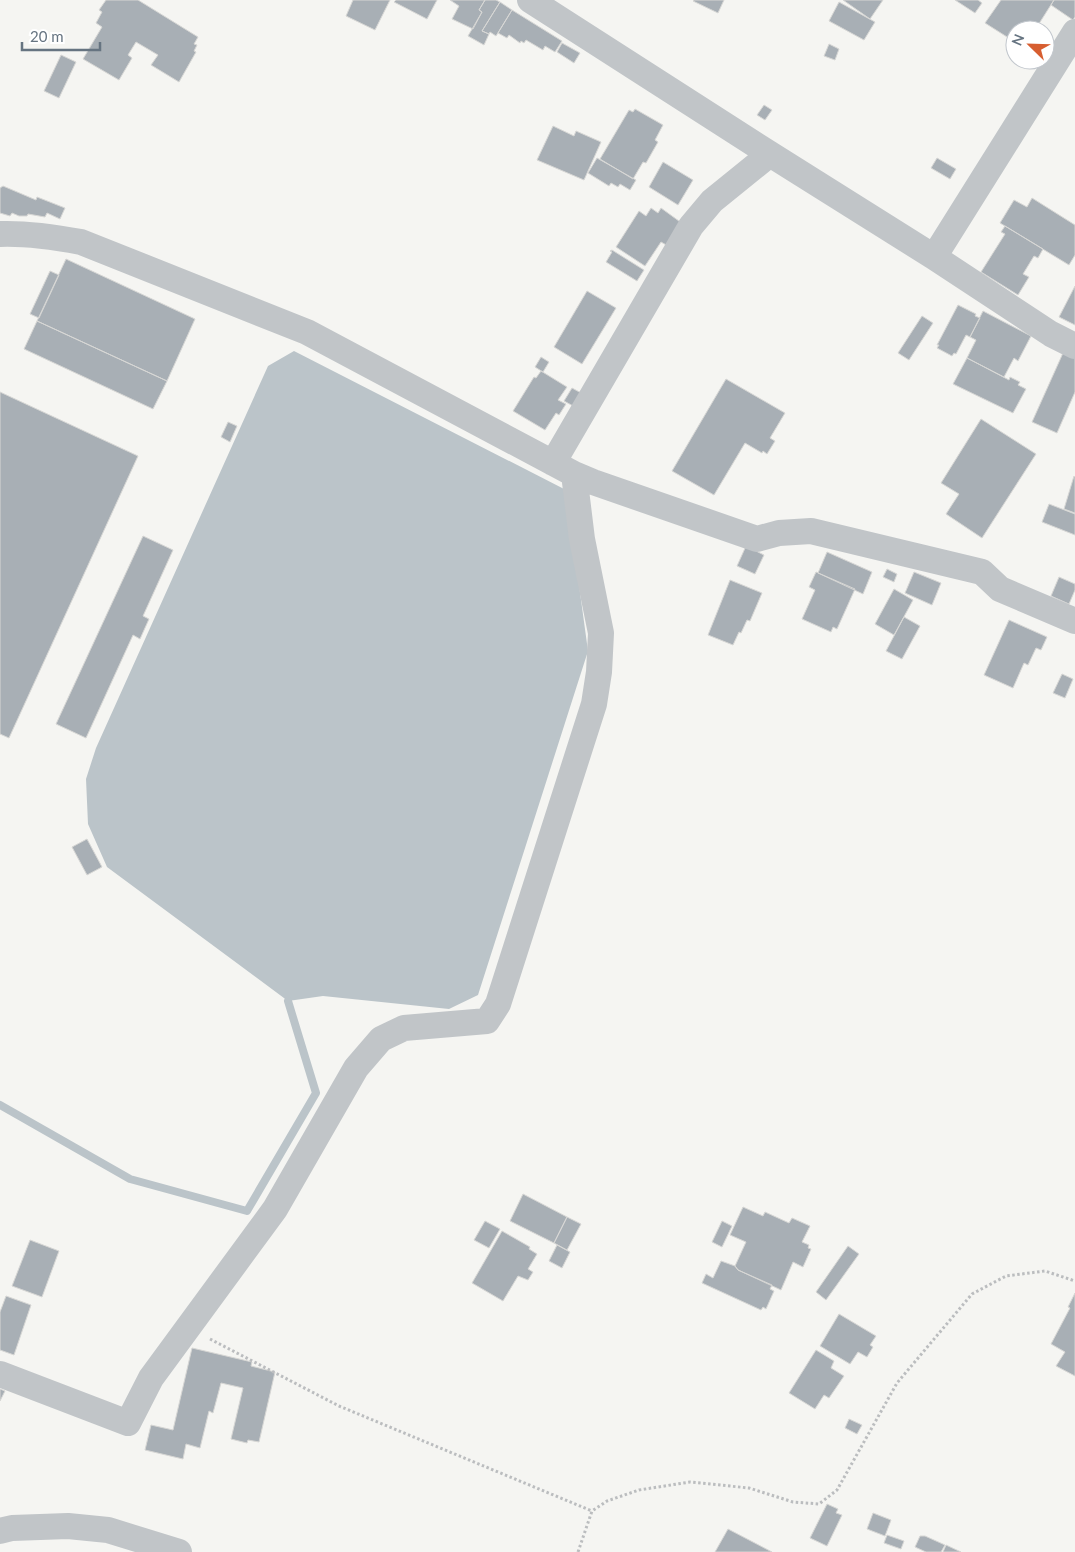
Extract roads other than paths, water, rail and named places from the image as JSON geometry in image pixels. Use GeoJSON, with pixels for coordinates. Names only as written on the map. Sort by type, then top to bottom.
{"type":"FeatureCollection","features":[{"type":"Feature","properties":{"kind":"street"},"geometry":{"type":"LineString","coordinates":[[530,0],[934,257],[1051,334],[1075,346]]}},
{"type":"Feature","properties":{"kind":"street"},"geometry":{"type":"LineString","coordinates":[[934,257],[1075,32]]}},
{"type":"Feature","properties":{"kind":"street"},"geometry":{"type":"LineString","coordinates":[[0,1374],[128,1423],[151,1378],[274,1209],[356,1068],[381,1039],[404,1028],[487,1021],[498,1004],[592,713],[599,672],[601,633],[582,539],[563,469],[691,226],[712,201],[770,154]]}},
{"type":"Feature","properties":{"kind":"street"},"geometry":{"type":"LineString","coordinates":[[0,234],[16,233],[81,242],[308,332],[563,469],[757,539],[779,533],[810,531],[982,572],[1000,589],[1075,622]]}},
{"type":"Feature","properties":{"kind":"street"},"geometry":{"type":"LineString","coordinates":[[0,1531],[12,1528],[68,1526],[108,1530],[179,1552]]}},
{"type":"Feature","properties":{"kind":"waterway"},"geometry":{"type":"LineString","coordinates":[[0,1105],[130,1179],[247,1211],[316,1093],[288,1001]]}}]}
